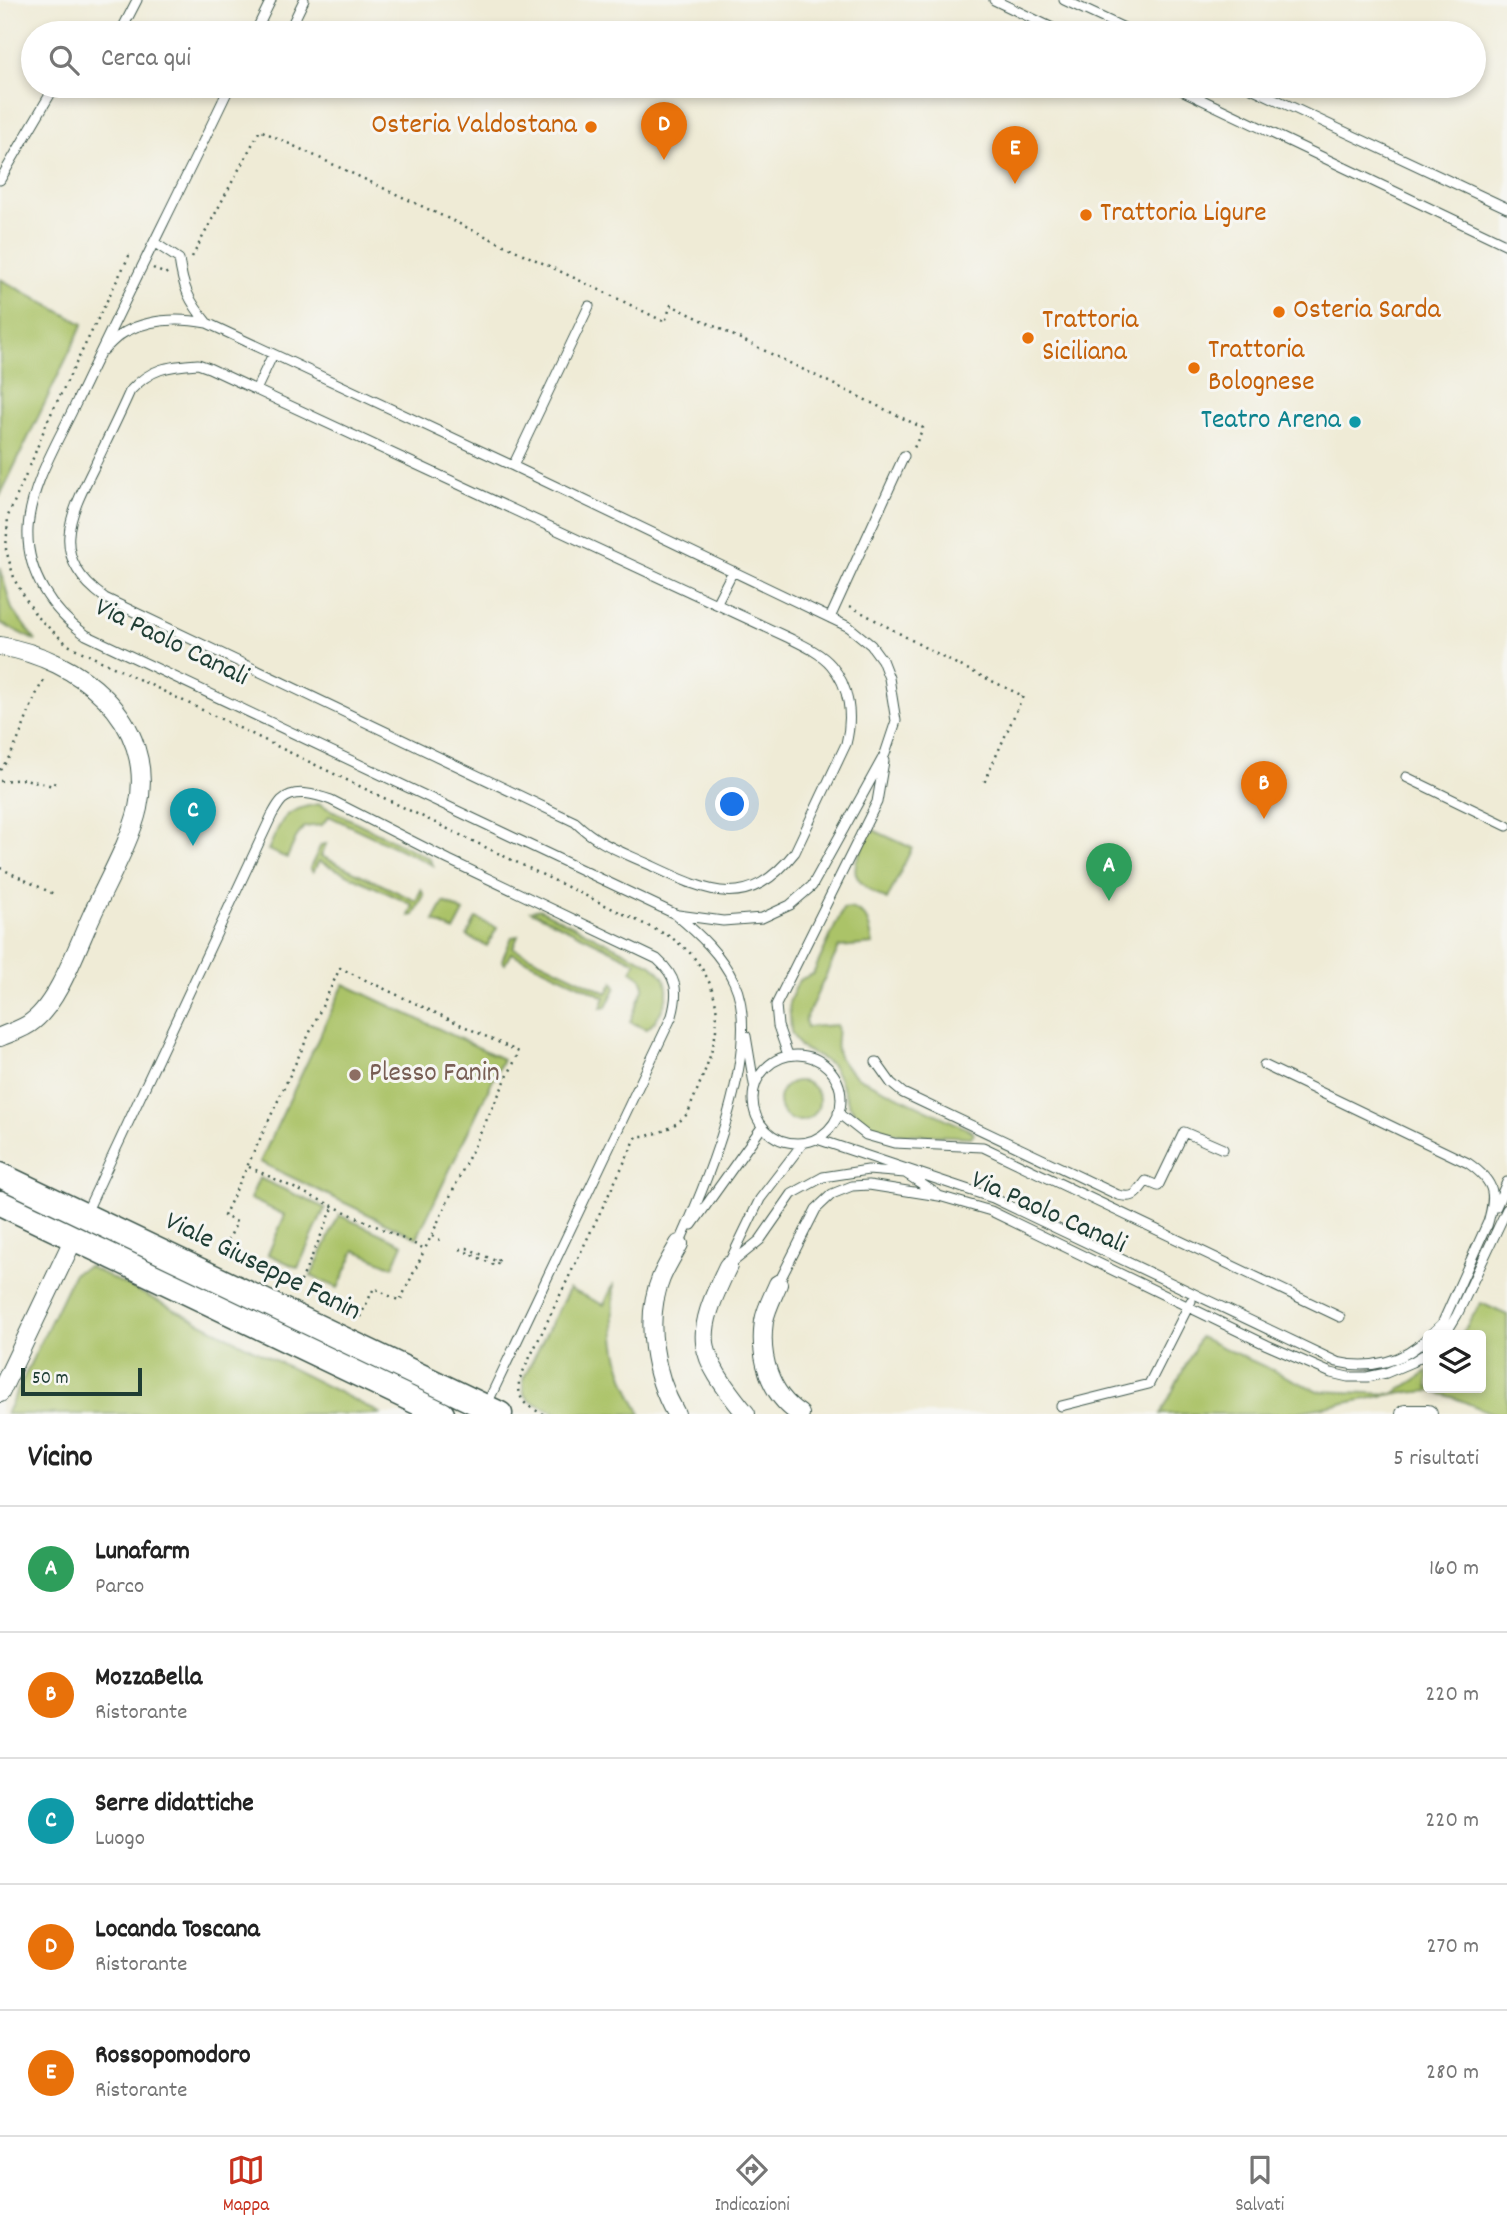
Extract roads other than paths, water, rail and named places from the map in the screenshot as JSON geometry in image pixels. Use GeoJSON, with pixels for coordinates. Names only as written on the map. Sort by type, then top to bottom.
{"type":"FeatureCollection","features":[{"type":"Feature","properties":{"kind":"main road","name":"Viale Giuseppe Fanin"},"geometry":{"type":"LineString","coordinates":[[0,1175],[489,1412]]}},
{"type":"Feature","properties":{"kind":"main road","name":"Viale Giuseppe Fanin"},"geometry":{"type":"LineString","coordinates":[[0,1203],[442,1414]]}},
{"type":"Feature","properties":{"kind":"street"},"geometry":{"type":"LineString","coordinates":[[0,646],[55,663],[84,678],[98,690],[114,706],[125,725],[138,758],[140,776],[138,807],[128,835],[61,982],[34,1021],[0,1037]]}},
{"type":"Feature","properties":{"kind":"street"},"geometry":{"type":"LineString","coordinates":[[0,1393],[74,1238]]}},
{"type":"Feature","properties":{"kind":"street","name":"Via Paolo Canali"},"geometry":{"type":"LineString","coordinates":[[676,1414],[662,1381],[652,1321],[661,1278],[679,1244]]}},
{"type":"Feature","properties":{"kind":"street"},"geometry":{"type":"LineString","coordinates":[[728,1266],[711,1302],[703,1331],[709,1361],[746,1414]]}},
{"type":"Feature","properties":{"kind":"street","name":"Via Paolo Canali"},"geometry":{"type":"LineString","coordinates":[[778,1284],[764,1318],[762,1350],[768,1374],[779,1394],[800,1414]]}},
{"type":"Feature","properties":{"kind":"street"},"geometry":{"type":"LineString","coordinates":[[1405,1414],[1428,1414]]}},
{"type":"Feature","properties":{"kind":"lane"},"geometry":{"type":"LineString","coordinates":[[126,21],[137,0]]}},
{"type":"Feature","properties":{"kind":"lane"},"geometry":{"type":"LineString","coordinates":[[261,21],[271,0]]}},
{"type":"Feature","properties":{"kind":"lane"},"geometry":{"type":"LineString","coordinates":[[294,21],[304,0]]}},
{"type":"Feature","properties":{"kind":"lane"},"geometry":{"type":"LineString","coordinates":[[994,0],[1038,21]]}},
{"type":"Feature","properties":{"kind":"lane"},"geometry":{"type":"LineString","coordinates":[[1064,0],[1109,21]]}},
{"type":"Feature","properties":{"kind":"lane"},"geometry":{"type":"LineString","coordinates":[[0,180],[48,98]]}},
{"type":"Feature","properties":{"kind":"lane","name":"Via Paolo Canali"},"geometry":{"type":"LineString","coordinates":[[224,98],[31,500],[28,532],[32,565],[43,591],[61,615],[86,635],[676,914],[701,936],[721,959],[736,985],[754,1084]]}},
{"type":"Feature","properties":{"kind":"lane"},"geometry":{"type":"LineString","coordinates":[[1198,98],[1507,245]]}},
{"type":"Feature","properties":{"kind":"lane"},"geometry":{"type":"LineString","coordinates":[[1273,98],[1507,208]]}},
{"type":"Feature","properties":{"kind":"lane"},"geometry":{"type":"LineString","coordinates":[[155,243],[179,260],[187,295],[207,323]]}},
{"type":"Feature","properties":{"kind":"lane"},"geometry":{"type":"LineString","coordinates":[[513,466],[589,306]]}},
{"type":"Feature","properties":{"kind":"lane"},"geometry":{"type":"LineString","coordinates":[[100,354],[124,332],[154,322],[183,318],[207,323],[849,627],[871,645],[882,660],[889,678],[896,721],[885,754],[877,802],[776,1005],[778,1026],[788,1055]]}},
{"type":"Feature","properties":{"kind":"lane"},"geometry":{"type":"LineString","coordinates":[[256,390],[273,354]]}},
{"type":"Feature","properties":{"kind":"lane"},"geometry":{"type":"LineString","coordinates":[[198,364],[716,604],[801,644],[830,663],[845,690],[850,708],[846,744],[795,852],[766,882],[737,891],[721,892],[691,884],[592,839],[575,822],[118,604],[95,591],[75,568],[68,537],[74,506],[131,391],[141,379],[158,369],[198,364]]}},
{"type":"Feature","properties":{"kind":"lane"},"geometry":{"type":"LineString","coordinates":[[830,618],[908,454]]}},
{"type":"Feature","properties":{"kind":"lane"},"geometry":{"type":"LineString","coordinates":[[716,604],[733,571]]}},
{"type":"Feature","properties":{"kind":"lane"},"geometry":{"type":"LineString","coordinates":[[676,914],[723,921],[745,920],[775,913],[801,898],[812,886],[885,754]]}},
{"type":"Feature","properties":{"kind":"lane"},"geometry":{"type":"LineString","coordinates":[[1406,777],[1507,826]]}},
{"type":"Feature","properties":{"kind":"lane"},"geometry":{"type":"LineString","coordinates":[[84,1216],[272,815],[283,799],[298,793],[315,794],[331,800],[449,860],[657,959],[669,970],[676,985],[676,1002],[672,1016],[489,1412]]}},
{"type":"Feature","properties":{"kind":"lane","name":"Via Paolo Canali"},"geometry":{"type":"LineString","coordinates":[[679,1244],[725,1129],[742,1045],[742,1014]]}},
{"type":"Feature","properties":{"kind":"lane"},"geometry":{"type":"LineString","coordinates":[[788,1055],[809,1057],[828,1067],[841,1091],[841,1106],[828,1130],[817,1139],[803,1143],[788,1143],[773,1137],[762,1127],[754,1114],[754,1084],[762,1070],[774,1060],[788,1055]]}},
{"type":"Feature","properties":{"kind":"lane"},"geometry":{"type":"LineString","coordinates":[[876,1062],[891,1083],[903,1093],[1118,1195],[1129,1197],[1137,1194],[1146,1181],[1158,1186],[1184,1132],[1223,1149]]}},
{"type":"Feature","properties":{"kind":"lane"},"geometry":{"type":"LineString","coordinates":[[1264,1065],[1468,1163],[1481,1172],[1493,1190],[1493,1204],[1487,1226]]}},
{"type":"Feature","properties":{"kind":"lane"},"geometry":{"type":"LineString","coordinates":[[838,1113],[866,1135],[894,1143],[983,1147],[1340,1317]]}},
{"type":"Feature","properties":{"kind":"lane","name":"Via Paolo Canali"},"geometry":{"type":"LineString","coordinates":[[679,1244],[762,1127]]}},
{"type":"Feature","properties":{"kind":"lane"},"geometry":{"type":"LineString","coordinates":[[817,1139],[993,1198],[1337,1362],[1354,1366],[1380,1364],[1399,1358],[1423,1342]]}},
{"type":"Feature","properties":{"kind":"lane"},"geometry":{"type":"LineString","coordinates":[[728,1266],[760,1199],[803,1143]]}},
{"type":"Feature","properties":{"kind":"lane"},"geometry":{"type":"LineString","coordinates":[[728,1266],[760,1240],[792,1194],[823,1177],[868,1170],[905,1173],[939,1196]]}},
{"type":"Feature","properties":{"kind":"lane"},"geometry":{"type":"LineString","coordinates":[[1436,1330],[1442,1324],[1507,1182]]}},
{"type":"Feature","properties":{"kind":"lane","name":"Via Paolo Canali"},"geometry":{"type":"LineString","coordinates":[[778,1284],[816,1209],[832,1194],[852,1186],[869,1185],[939,1196],[990,1211],[1331,1373],[1348,1377],[1386,1373],[1423,1355]]}},
{"type":"Feature","properties":{"kind":"lane"},"geometry":{"type":"LineString","coordinates":[[1448,1330],[1507,1209]]}},
{"type":"Feature","properties":{"kind":"lane"},"geometry":{"type":"LineString","coordinates":[[1061,1406],[1149,1384],[1195,1295]]}},
{"type":"Feature","properties":{"kind":"place","name":"Osteria Valdostana"},"geometry":{"type":"Point","coordinates":[591,127]}},
{"type":"Feature","properties":{"kind":"place","name":"Locanda Toscana"},"geometry":{"type":"Point","coordinates":[664,160]}},
{"type":"Feature","properties":{"kind":"place","name":"Rossopomodoro"},"geometry":{"type":"Point","coordinates":[1015,184]}},
{"type":"Feature","properties":{"kind":"place","name":"Trattoria Ligure"},"geometry":{"type":"Point","coordinates":[1086,215]}},
{"type":"Feature","properties":{"kind":"place","name":"Osteria Sarda"},"geometry":{"type":"Point","coordinates":[1279,312]}},
{"type":"Feature","properties":{"kind":"place","name":"Trattoria Siciliana"},"geometry":{"type":"Point","coordinates":[1028,338]}},
{"type":"Feature","properties":{"kind":"place","name":"Trattoria Bolognese"},"geometry":{"type":"Point","coordinates":[1194,368]}},
{"type":"Feature","properties":{"kind":"place","name":"Teatro Arena"},"geometry":{"type":"Point","coordinates":[1355,422]}},
{"type":"Feature","properties":{"kind":"place","name":"MozzaBella"},"geometry":{"type":"Point","coordinates":[1264,819]}},
{"type":"Feature","properties":{"kind":"place","name":"Serre didattiche"},"geometry":{"type":"Point","coordinates":[193,846]}},
{"type":"Feature","properties":{"kind":"place","name":"Lunafarm"},"geometry":{"type":"Point","coordinates":[1109,901]}},
{"type":"Feature","properties":{"kind":"place","name":"Plesso Fanin"},"geometry":{"type":"Point","coordinates":[355,1075]}}]}
